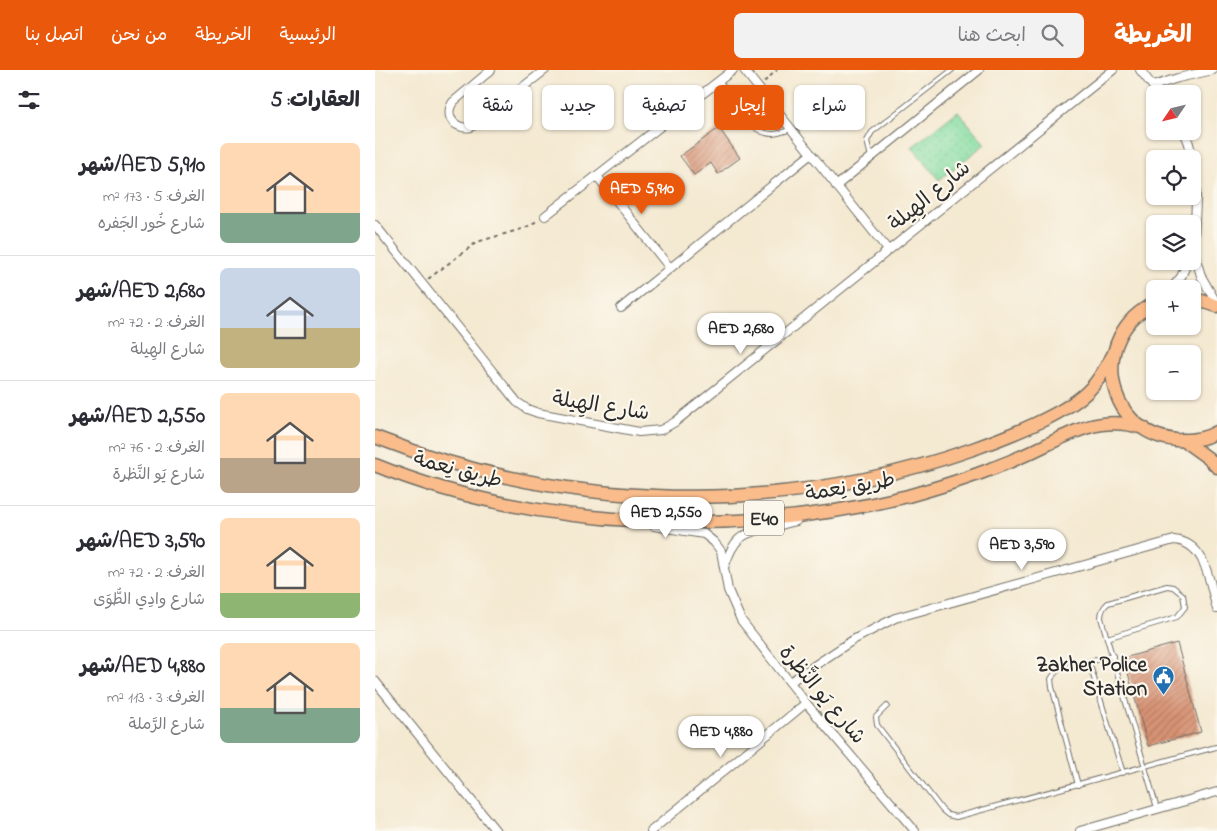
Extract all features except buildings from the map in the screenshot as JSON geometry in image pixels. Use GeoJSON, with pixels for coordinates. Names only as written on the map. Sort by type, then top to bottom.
{"type":"FeatureCollection","features":[{"type":"Feature","properties":{"kind":"main road"},"geometry":{"type":"LineString","coordinates":[[1201,300],[1217,305]]}},
{"type":"Feature","properties":{"kind":"main road"},"geometry":{"type":"LineString","coordinates":[[1146,308],[1139,312],[1125,327],[1115,345],[1112,376],[1117,396],[1128,414],[1144,428],[1163,437],[1183,440],[1204,438],[1217,432]]}},
{"type":"Feature","properties":{"kind":"main road","name":"طريق نِعمة"},"geometry":{"type":"LineString","coordinates":[[375,436],[425,455],[494,474],[597,492],[698,497],[790,492],[832,486],[897,472],[953,456],[1008,435],[1063,410],[1083,397],[1099,380],[1113,355]]}},
{"type":"Feature","properties":{"kind":"main road","name":"طريق نِعمة"},"geometry":{"type":"LineString","coordinates":[[375,465],[422,482],[496,502],[533,508],[605,517],[672,521],[722,521],[773,518],[840,509],[905,496],[963,480],[1005,464],[1073,432],[1093,425],[1114,423],[1144,428]]}},
{"type":"Feature","properties":{"kind":"main road"},"geometry":{"type":"LineString","coordinates":[[1183,440],[1217,467]]}},
{"type":"Feature","properties":{"kind":"street"},"geometry":{"type":"LineString","coordinates":[[491,70],[453,102],[449,108],[449,115],[457,127],[471,127],[545,70]]}},
{"type":"Feature","properties":{"kind":"street"},"geometry":{"type":"LineString","coordinates":[[545,216],[733,70]]}},
{"type":"Feature","properties":{"kind":"street"},"geometry":{"type":"LineString","coordinates":[[744,70],[756,85]]}},
{"type":"Feature","properties":{"kind":"street"},"geometry":{"type":"LineString","coordinates":[[836,186],[979,70]]}},
{"type":"Feature","properties":{"kind":"street","name":"شارع الهِيلة"},"geometry":{"type":"LineString","coordinates":[[375,225],[517,402],[527,409],[538,413],[639,432],[652,432],[661,430],[675,422],[1113,70]]}},
{"type":"Feature","properties":{"kind":"street"},"geometry":{"type":"LineString","coordinates":[[1140,70],[1152,85]]}},
{"type":"Feature","properties":{"kind":"street"},"geometry":{"type":"LineString","coordinates":[[1156,85],[1213,70]]}},
{"type":"Feature","properties":{"kind":"street"},"geometry":{"type":"LineString","coordinates":[[784,120],[888,250]]}},
{"type":"Feature","properties":{"kind":"street"},"geometry":{"type":"LineString","coordinates":[[1186,140],[1193,158],[1196,177],[1194,215]]}},
{"type":"Feature","properties":{"kind":"street"},"geometry":{"type":"LineString","coordinates":[[621,308],[811,154]]}},
{"type":"Feature","properties":{"kind":"street"},"geometry":{"type":"LineString","coordinates":[[597,176],[670,268]]}},
{"type":"Feature","properties":{"kind":"street"},"geometry":{"type":"LineString","coordinates":[[1199,270],[1217,305]]}},
{"type":"Feature","properties":{"kind":"street"},"geometry":{"type":"LineString","coordinates":[[725,567],[733,545],[745,534],[840,509]]}},
{"type":"Feature","properties":{"kind":"street","name":"شارع يَو النَّظرة"},"geometry":{"type":"LineString","coordinates":[[605,517],[703,534],[714,542],[721,551],[728,590],[741,620],[806,702],[915,831]]}},
{"type":"Feature","properties":{"kind":"street"},"geometry":{"type":"LineString","coordinates":[[790,682],[853,640],[895,618],[1174,540],[1189,544],[1200,554],[1217,609]]}},
{"type":"Feature","properties":{"kind":"street"},"geometry":{"type":"LineString","coordinates":[[375,681],[496,831]]}},
{"type":"Feature","properties":{"kind":"street"},"geometry":{"type":"LineString","coordinates":[[651,831],[806,702]]}},
{"type":"Feature","properties":{"kind":"street"},"geometry":{"type":"LineString","coordinates":[[1079,831],[1217,792]]}},
{"type":"Feature","properties":{"kind":"lane"},"geometry":{"type":"LineString","coordinates":[[871,157],[867,141],[872,132],[952,70]]}},
{"type":"Feature","properties":{"kind":"lane"},"geometry":{"type":"LineString","coordinates":[[719,81],[757,129],[772,135],[791,129]]}},
{"type":"Feature","properties":{"kind":"lane"},"geometry":{"type":"LineString","coordinates":[[1107,638],[1177,617],[1185,607],[1183,595],[1179,590],[1167,586],[1108,603],[1102,609],[1101,614],[1107,638],[1157,808]]}},
{"type":"Feature","properties":{"kind":"lane"},"geometry":{"type":"LineString","coordinates":[[1078,785],[1051,679],[1058,669],[1113,656]]}},
{"type":"Feature","properties":{"kind":"lane"},"geometry":{"type":"LineString","coordinates":[[1089,662],[1123,773]]}},
{"type":"Feature","properties":{"kind":"lane"},"geometry":{"type":"LineString","coordinates":[[887,706],[876,717],[877,725],[942,810],[952,817],[964,816],[1216,747]]}},
{"type":"Feature","properties":{"kind":"path"},"geometry":{"type":"LineString","coordinates":[[760,85],[777,70]]}},
{"type":"Feature","properties":{"kind":"path"},"geometry":{"type":"LineString","coordinates":[[422,283],[477,242],[525,228],[545,216]]}},
{"type":"Feature","properties":{"kind":"green space"},"geometry":{"type":"Polygon","coordinates":[[[958,111],[985,144],[939,180],[912,147],[958,111]]]}},
{"type":"Feature","properties":{"kind":"place","name":"Zakher Police Station"},"geometry":{"type":"Point","coordinates":[1163,695]}}]}
